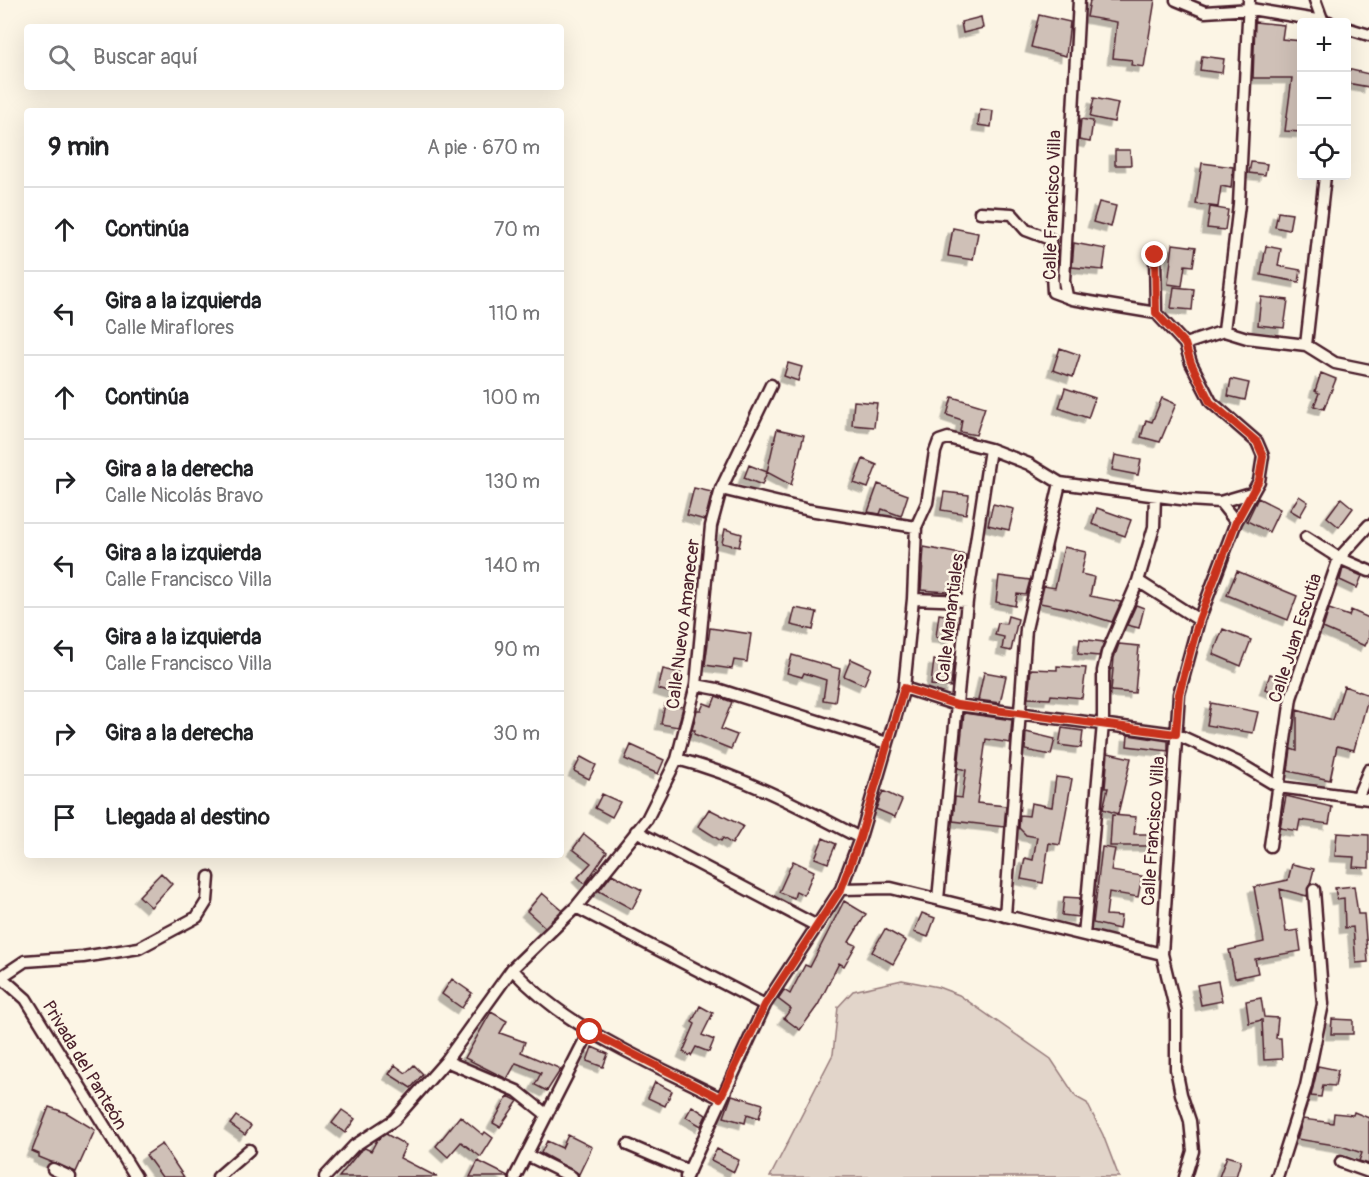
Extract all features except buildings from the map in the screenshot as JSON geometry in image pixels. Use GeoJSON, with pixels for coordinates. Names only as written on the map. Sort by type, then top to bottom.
{"type":"FeatureCollection","features":[{"type":"Feature","properties":{"kind":"street","name":"Calle Francisco Villa"},"geometry":{"type":"LineString","coordinates":[[1078,0],[1064,280],[1067,296],[1156,313],[1185,344],[1191,363],[1210,402],[1257,442],[1263,456],[1259,480],[1236,522],[1199,620],[1179,694],[1162,954],[1176,1012],[1176,1069],[1190,1121],[1193,1150],[1185,1177]]}},
{"type":"Feature","properties":{"kind":"street"},"geometry":{"type":"LineString","coordinates":[[1176,0],[1205,12],[1250,5],[1307,18]]}},
{"type":"Feature","properties":{"kind":"street"},"geometry":{"type":"LineString","coordinates":[[1315,0],[1323,18]]}},
{"type":"Feature","properties":{"kind":"street"},"geometry":{"type":"LineString","coordinates":[[1224,331],[1239,204],[1250,5]]}},
{"type":"Feature","properties":{"kind":"street"},"geometry":{"type":"LineString","coordinates":[[1351,29],[1369,35]]}},
{"type":"Feature","properties":{"kind":"street"},"geometry":{"type":"LineString","coordinates":[[1306,345],[1325,180]]}},
{"type":"Feature","properties":{"kind":"street"},"geometry":{"type":"LineString","coordinates":[[980,212],[1012,214],[1026,230],[1050,239],[1053,292],[1067,296]]}},
{"type":"Feature","properties":{"kind":"street"},"geometry":{"type":"LineString","coordinates":[[1155,255],[1156,313]]}},
{"type":"Feature","properties":{"kind":"street"},"geometry":{"type":"LineString","coordinates":[[1185,344],[1224,331],[1247,338],[1306,345],[1335,363],[1369,370]]}},
{"type":"Feature","properties":{"kind":"street","name":"Calle Nuevo Amanecer"},"geometry":{"type":"LineString","coordinates":[[325,1177],[354,1146],[394,1120],[446,1061],[512,969],[576,907],[647,819],[677,759],[696,685],[711,526],[721,489],[771,385]]}},
{"type":"Feature","properties":{"kind":"street"},"geometry":{"type":"LineString","coordinates":[[628,1145],[687,1174],[720,1098],[765,1005],[841,889],[860,838],[904,688],[913,598],[916,527],[927,503],[935,452],[939,441],[948,438],[990,449],[1029,464],[1060,483],[1220,502],[1251,493]]}},
{"type":"Feature","properties":{"kind":"street","name":"Calle Manantiales"},"geometry":{"type":"LineString","coordinates":[[938,899],[967,601],[990,449]]}},
{"type":"Feature","properties":{"kind":"street"},"geometry":{"type":"LineString","coordinates":[[1005,916],[1022,716],[1026,629],[1060,483]]}},
{"type":"Feature","properties":{"kind":"street"},"geometry":{"type":"LineString","coordinates":[[721,489],[809,510],[916,527]]}},
{"type":"Feature","properties":{"kind":"street"},"geometry":{"type":"LineString","coordinates":[[1084,935],[1103,724],[1103,671],[1107,653],[1138,581],[1154,526],[1155,496]]}},
{"type":"Feature","properties":{"kind":"street"},"geometry":{"type":"LineString","coordinates":[[1220,502],[1236,522]]}},
{"type":"Feature","properties":{"kind":"street","name":"Calle Juan Escutia"},"geometry":{"type":"LineString","coordinates":[[1270,846],[1286,720],[1291,698],[1339,558],[1369,525]]}},
{"type":"Feature","properties":{"kind":"street"},"geometry":{"type":"LineString","coordinates":[[1306,537],[1339,558],[1369,571]]}},
{"type":"Feature","properties":{"kind":"street"},"geometry":{"type":"LineString","coordinates":[[1138,581],[1199,620]]}},
{"type":"Feature","properties":{"kind":"street"},"geometry":{"type":"LineString","coordinates":[[913,598],[967,601]]}},
{"type":"Feature","properties":{"kind":"street"},"geometry":{"type":"LineString","coordinates":[[696,685],[717,689],[887,743]]}},
{"type":"Feature","properties":{"kind":"street"},"geometry":{"type":"LineString","coordinates":[[904,688],[957,705],[1022,716],[1176,734],[1237,762],[1278,787],[1363,798],[1369,770]]}},
{"type":"Feature","properties":{"kind":"street"},"geometry":{"type":"LineString","coordinates":[[677,759],[719,770],[780,796],[860,838]]}},
{"type":"Feature","properties":{"kind":"street"},"geometry":{"type":"LineString","coordinates":[[636,831],[817,926]]}},
{"type":"Feature","properties":{"kind":"street"},"geometry":{"type":"LineString","coordinates":[[1,977],[25,961],[83,957],[140,948],[196,917],[207,901],[209,877]]}},
{"type":"Feature","properties":{"kind":"street"},"geometry":{"type":"LineString","coordinates":[[841,889],[891,888],[1162,954]]}},
{"type":"Feature","properties":{"kind":"street"},"geometry":{"type":"LineString","coordinates":[[1277,1177],[1305,1086],[1323,1004],[1314,890]]}},
{"type":"Feature","properties":{"kind":"street"},"geometry":{"type":"LineString","coordinates":[[576,907],[765,1005]]}},
{"type":"Feature","properties":{"kind":"street"},"geometry":{"type":"LineString","coordinates":[[512,969],[529,988],[590,1032],[720,1098]]}},
{"type":"Feature","properties":{"kind":"street","name":"Privada del Panteón"},"geometry":{"type":"LineString","coordinates":[[1,977],[26,999],[136,1177]]}},
{"type":"Feature","properties":{"kind":"street"},"geometry":{"type":"LineString","coordinates":[[515,1177],[590,1032]]}},
{"type":"Feature","properties":{"kind":"street"},"geometry":{"type":"LineString","coordinates":[[446,1061],[517,1091],[547,1115]]}},
{"type":"Feature","properties":{"kind":"street"},"geometry":{"type":"LineString","coordinates":[[218,1177],[249,1150]]}},
{"type":"Feature","properties":{"kind":"street"},"geometry":{"type":"LineString","coordinates":[[527,1155],[572,1177]]}},
{"type":"Feature","properties":{"kind":"street"},"geometry":{"type":"LineString","coordinates":[[1341,1162],[1369,1172]]}},
{"type":"Feature","properties":{"kind":"street"},"geometry":{"type":"LineString","coordinates":[[53,1169],[70,1177]]}},
{"type":"Feature","properties":{"kind":"shaded area"},"geometry":{"type":"Polygon","coordinates":[[[902,980],[938,987],[959,995],[1051,1059],[1076,1097],[1087,1103],[1103,1135],[1119,1177],[770,1177],[833,1054],[838,1007],[853,991],[902,980]]]}},
{"type":"Feature","properties":{"kind":"route"},"geometry":{"type":"LineString","coordinates":[[590,1032],[720,1098],[765,1005],[841,889],[860,838],[904,688],[957,705],[1022,716],[1176,734],[1179,694],[1199,620],[1236,522],[1259,480],[1263,456],[1257,442],[1210,402],[1191,363],[1185,344],[1156,313],[1155,255]]}}]}
